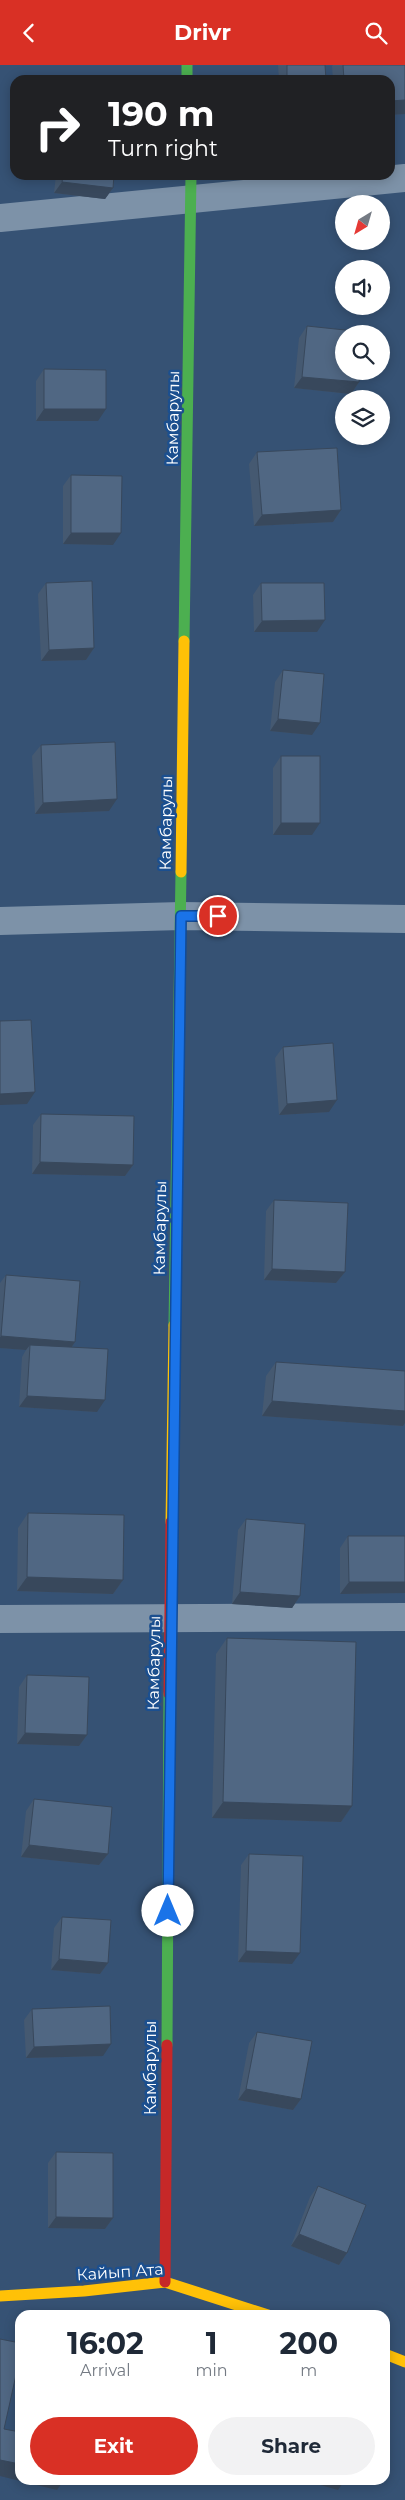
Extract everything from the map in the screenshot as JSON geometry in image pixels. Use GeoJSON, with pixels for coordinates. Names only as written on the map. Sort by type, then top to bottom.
{"type":"FeatureCollection","features":[{"type":"Feature","properties":{"kind":"street"},"geometry":{"type":"LineString","coordinates":[[0,218],[192,187],[358,180]]}},
{"type":"Feature","properties":{"kind":"street","name":"Камбарулы"},"geometry":{"type":"LineString","coordinates":[[165,2282],[170,1618],[192,187]]}},
{"type":"Feature","properties":{"kind":"street"},"geometry":{"type":"LineString","coordinates":[[0,921],[181,916],[405,919]]}},
{"type":"Feature","properties":{"kind":"street"},"geometry":{"type":"LineString","coordinates":[[0,1619],[405,1617]]}},
{"type":"Feature","properties":{"kind":"street","name":"Кайып Ата"},"geometry":{"type":"LineString","coordinates":[[0,2296],[84,2291],[165,2282],[252,2310]]}},
{"type":"Feature","properties":{"kind":"street"},"geometry":{"type":"LineString","coordinates":[[390,2356],[405,2362]]}},
{"type":"Feature","properties":{"kind":"building"},"geometry":{"type":"Polygon","coordinates":[[[287,65],[325,65],[326,75],[287,75],[287,65]]]}},
{"type":"Feature","properties":{"kind":"building"},"geometry":{"type":"Polygon","coordinates":[[[343,65],[405,65],[405,100],[395,101],[395,75],[344,75],[343,65]]]}},
{"type":"Feature","properties":{"kind":"building"},"geometry":{"type":"Polygon","coordinates":[[[62,180],[114,180],[113,188],[62,182],[62,180]]]}},
{"type":"Feature","properties":{"kind":"building"},"geometry":{"type":"Polygon","coordinates":[[[307,326],[335,329],[335,380],[302,377],[307,326]]]}},
{"type":"Feature","properties":{"kind":"building"},"geometry":{"type":"Polygon","coordinates":[[[44,369],[106,370],[106,409],[44,409],[44,369]]]}},
{"type":"Feature","properties":{"kind":"building"},"geometry":{"type":"Polygon","coordinates":[[[336,380],[359,380],[359,382],[336,380]]]}},
{"type":"Feature","properties":{"kind":"building"},"geometry":{"type":"Polygon","coordinates":[[[337,448],[341,510],[262,515],[257,452],[337,448]]]}},
{"type":"Feature","properties":{"kind":"building"},"geometry":{"type":"Polygon","coordinates":[[[71,475],[122,476],[121,533],[71,533],[71,475]]]}},
{"type":"Feature","properties":{"kind":"building"},"geometry":{"type":"Polygon","coordinates":[[[92,581],[94,648],[49,650],[46,583],[92,581]]]}},
{"type":"Feature","properties":{"kind":"building"},"geometry":{"type":"Polygon","coordinates":[[[261,583],[324,583],[325,620],[262,621],[261,583]]]}},
{"type":"Feature","properties":{"kind":"building"},"geometry":{"type":"Polygon","coordinates":[[[283,670],[324,674],[320,723],[278,719],[283,670]]]}},
{"type":"Feature","properties":{"kind":"building"},"geometry":{"type":"Polygon","coordinates":[[[115,742],[117,799],[43,803],[41,745],[115,742]]]}},
{"type":"Feature","properties":{"kind":"building"},"geometry":{"type":"Polygon","coordinates":[[[281,756],[320,756],[320,823],[281,823],[281,756]]]}},
{"type":"Feature","properties":{"kind":"building"},"geometry":{"type":"Polygon","coordinates":[[[31,1020],[35,1092],[0,1094],[0,1021],[31,1020]]]}},
{"type":"Feature","properties":{"kind":"building"},"geometry":{"type":"Polygon","coordinates":[[[333,1043],[337,1100],[287,1104],[283,1047],[333,1043]]]}},
{"type":"Feature","properties":{"kind":"building"},"geometry":{"type":"Polygon","coordinates":[[[41,1114],[134,1116],[133,1165],[40,1162],[41,1114]]]}},
{"type":"Feature","properties":{"kind":"building"},"geometry":{"type":"Polygon","coordinates":[[[274,1200],[348,1203],[345,1272],[272,1269],[274,1200]]]}},
{"type":"Feature","properties":{"kind":"building"},"geometry":{"type":"Polygon","coordinates":[[[6,1275],[80,1281],[75,1342],[1,1336],[6,1275]]]}},
{"type":"Feature","properties":{"kind":"building"},"geometry":{"type":"Polygon","coordinates":[[[30,1345],[108,1349],[105,1400],[27,1396],[30,1345]]]}},
{"type":"Feature","properties":{"kind":"building"},"geometry":{"type":"Polygon","coordinates":[[[276,1362],[405,1371],[405,1411],[272,1401],[276,1362]]]}},
{"type":"Feature","properties":{"kind":"building"},"geometry":{"type":"Polygon","coordinates":[[[28,1513],[124,1515],[123,1580],[27,1577],[28,1513]]]}},
{"type":"Feature","properties":{"kind":"building"},"geometry":{"type":"Polygon","coordinates":[[[246,1519],[305,1524],[300,1596],[240,1592],[246,1519]]]}},
{"type":"Feature","properties":{"kind":"building"},"geometry":{"type":"Polygon","coordinates":[[[348,1536],[405,1536],[405,1582],[349,1582],[348,1536]]]}},
{"type":"Feature","properties":{"kind":"building"},"geometry":{"type":"Polygon","coordinates":[[[227,1638],[356,1642],[352,1806],[223,1802],[227,1638]]]}},
{"type":"Feature","properties":{"kind":"building"},"geometry":{"type":"Polygon","coordinates":[[[27,1675],[89,1677],[87,1735],[25,1733],[27,1675]]]}},
{"type":"Feature","properties":{"kind":"building"},"geometry":{"type":"Polygon","coordinates":[[[34,1799],[112,1807],[108,1854],[29,1845],[34,1799]]]}},
{"type":"Feature","properties":{"kind":"building"},"geometry":{"type":"Polygon","coordinates":[[[249,1854],[303,1856],[300,1953],[246,1951],[249,1854]]]}},
{"type":"Feature","properties":{"kind":"building"},"geometry":{"type":"Polygon","coordinates":[[[62,1917],[111,1920],[108,1963],[59,1959],[62,1917]]]}},
{"type":"Feature","properties":{"kind":"building"},"geometry":{"type":"Polygon","coordinates":[[[110,2006],[111,2044],[34,2047],[32,2009],[110,2006]]]}},
{"type":"Feature","properties":{"kind":"building"},"geometry":{"type":"Polygon","coordinates":[[[257,2032],[312,2041],[301,2099],[246,2089],[257,2032]]]}},
{"type":"Feature","properties":{"kind":"building"},"geometry":{"type":"Polygon","coordinates":[[[56,2152],[113,2153],[113,2218],[56,2217],[56,2152]]]}},
{"type":"Feature","properties":{"kind":"building"},"geometry":{"type":"Polygon","coordinates":[[[318,2186],[366,2205],[347,2253],[299,2234],[318,2186]]]}},
{"type":"Feature","properties":{"kind":"building"},"geometry":{"type":"Polygon","coordinates":[[[0,2339],[15,2342],[15,2380],[4,2429],[15,2431],[15,2463],[0,2460],[0,2339]]]}},
{"type":"Feature","properties":{"kind":"traffic: fast"},"geometry":{"type":"LineString","coordinates":[[187,65],[187,75]]}},
{"type":"Feature","properties":{"kind":"traffic: fast"},"geometry":{"type":"LineString","coordinates":[[184,641],[191,180]]}},
{"type":"Feature","properties":{"kind":"traffic: fast"},"geometry":{"type":"LineString","coordinates":[[174,1325],[181,872]]}},
{"type":"Feature","properties":{"kind":"traffic: fast"},"geometry":{"type":"LineString","coordinates":[[167,2045],[169,1694]]}},
{"type":"Feature","properties":{"kind":"traffic: slow"},"geometry":{"type":"LineString","coordinates":[[181,872],[184,641]]}},
{"type":"Feature","properties":{"kind":"traffic: slow"},"geometry":{"type":"LineString","coordinates":[[171,1522],[174,1325]]}},
{"type":"Feature","properties":{"kind":"traffic: slow"},"geometry":{"type":"LineString","coordinates":[[0,2296],[84,2291],[165,2282],[252,2310]]}},
{"type":"Feature","properties":{"kind":"traffic: slow"},"geometry":{"type":"LineString","coordinates":[[390,2356],[405,2362]]}},
{"type":"Feature","properties":{"kind":"traffic: jam"},"geometry":{"type":"LineString","coordinates":[[169,1694],[171,1522]]}},
{"type":"Feature","properties":{"kind":"traffic: jam"},"geometry":{"type":"LineString","coordinates":[[165,2282],[167,2045]]}},
{"type":"Feature","properties":{"kind":"route"},"geometry":{"type":"LineString","coordinates":[[168,1911],[181,916],[218,916]]}}]}
